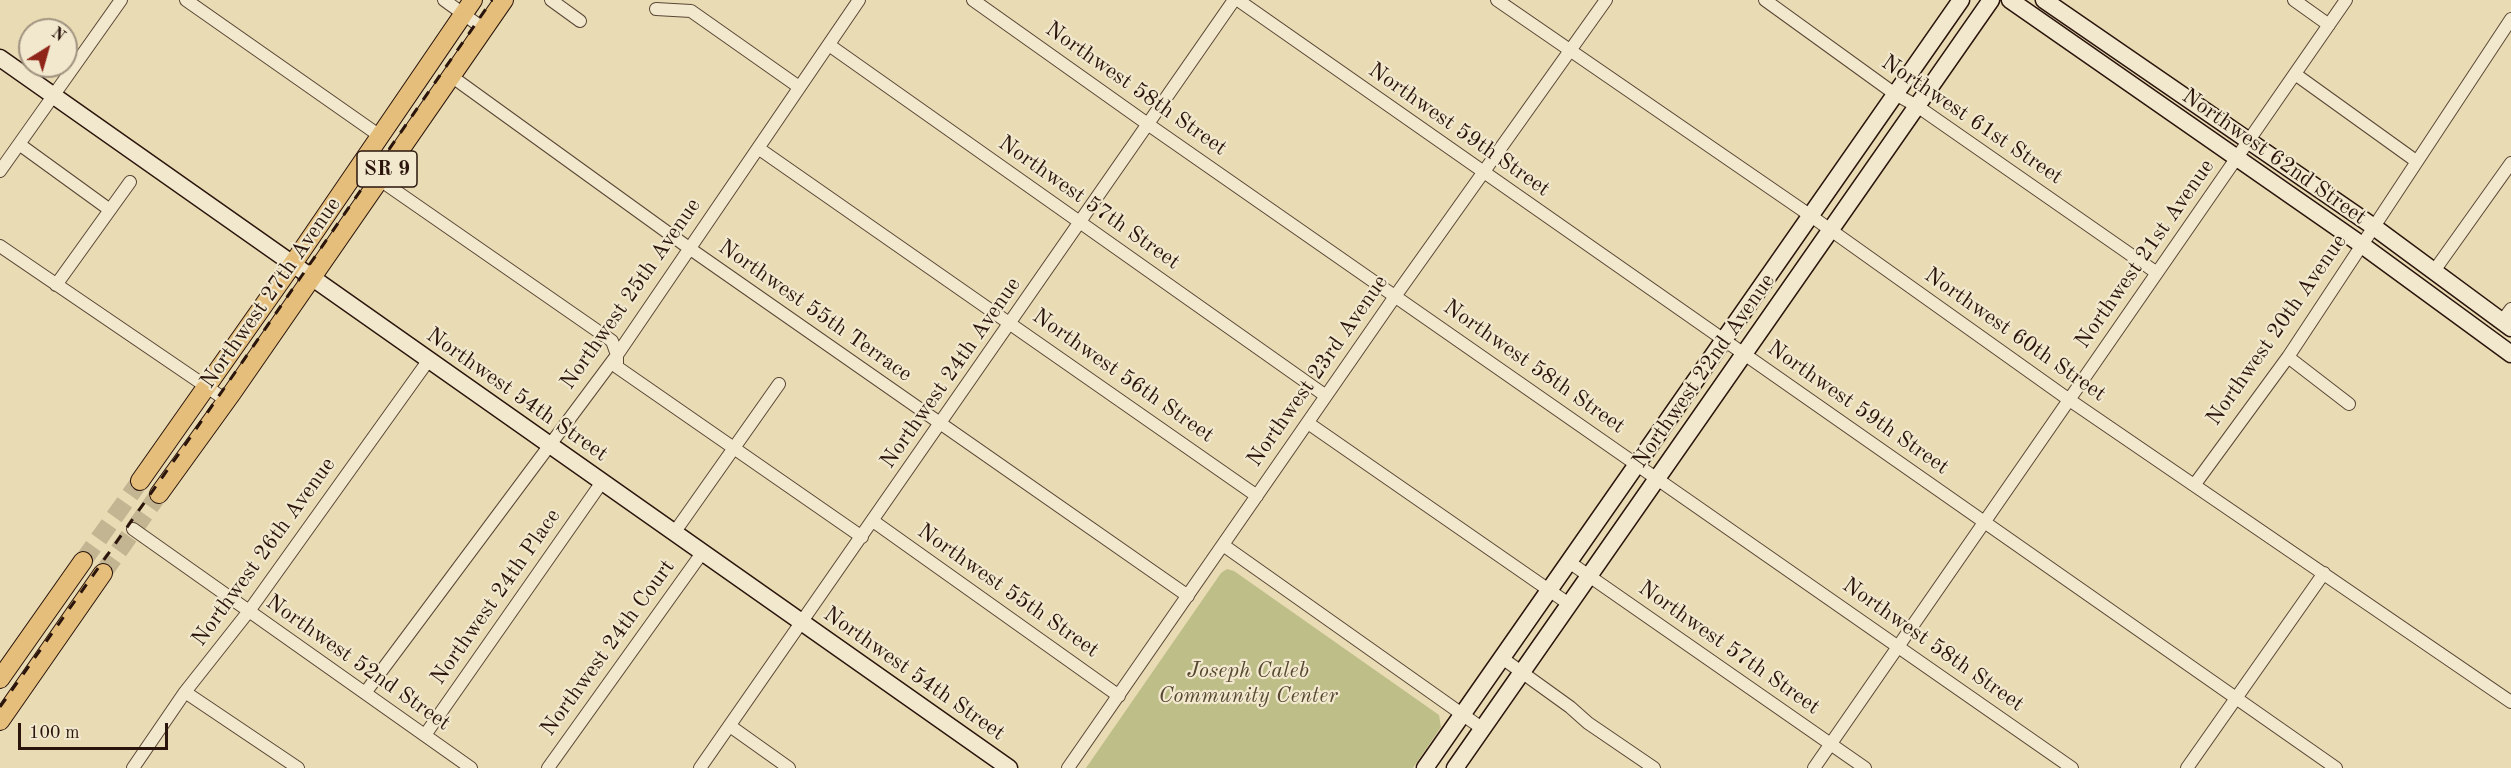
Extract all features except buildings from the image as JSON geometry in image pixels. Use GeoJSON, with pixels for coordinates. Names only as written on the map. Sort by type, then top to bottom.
{"type":"FeatureCollection","features":[{"type":"Feature","properties":{"kind":"main road","name":"Northwest 27th Avenue"},"geometry":{"type":"LineString","coordinates":[[159,494],[504,0]]}},
{"type":"Feature","properties":{"kind":"main road","name":"Northwest 22nd Avenue"},"geometry":{"type":"LineString","coordinates":[[1425,768],[1961,0]]}},
{"type":"Feature","properties":{"kind":"main road","name":"Northwest 22nd Avenue"},"geometry":{"type":"LineString","coordinates":[[1455,768],[1991,0]]}},
{"type":"Feature","properties":{"kind":"main road","name":"Northwest 62nd Street"},"geometry":{"type":"LineString","coordinates":[[2010,0],[2362,245],[2511,354]]}},
{"type":"Feature","properties":{"kind":"main road","name":"Northwest 62nd Street"},"geometry":{"type":"LineString","coordinates":[[2044,0],[2374,227],[2434,271],[2508,319]]}},
{"type":"Feature","properties":{"kind":"main road","name":"Northwest 27th Avenue"},"geometry":{"type":"LineString","coordinates":[[140,481],[292,265],[468,7]]}},
{"type":"Feature","properties":{"kind":"main road","name":"Northwest 54th Street"},"geometry":{"type":"LineString","coordinates":[[0,58],[1008,768]]}},
{"type":"Feature","properties":{"kind":"main road"},"geometry":{"type":"LineString","coordinates":[[0,679],[83,561]]}},
{"type":"Feature","properties":{"kind":"main road"},"geometry":{"type":"LineString","coordinates":[[0,721],[103,573]]}},
{"type":"Feature","properties":{"kind":"main road"},"geometry":{"type":"LineString","coordinates":[[48,610],[62,620],[59,636]]}},
{"type":"Feature","properties":{"kind":"street"},"geometry":{"type":"LineString","coordinates":[[0,171],[121,0]]}},
{"type":"Feature","properties":{"kind":"street"},"geometry":{"type":"LineString","coordinates":[[186,0],[380,136]]}},
{"type":"Feature","properties":{"kind":"street"},"geometry":{"type":"LineString","coordinates":[[444,0],[468,7],[484,29]]}},
{"type":"Feature","properties":{"kind":"street"},"geometry":{"type":"LineString","coordinates":[[551,0],[580,21]]}},
{"type":"Feature","properties":{"kind":"street","name":"Northwest 25th Avenue"},"geometry":{"type":"LineString","coordinates":[[365,693],[617,355],[860,0]]}},
{"type":"Feature","properties":{"kind":"street","name":"Northwest 58th Street"},"geometry":{"type":"LineString","coordinates":[[973,0],[2072,768]]}},
{"type":"Feature","properties":{"kind":"street","name":"Northwest 24th Avenue"},"geometry":{"type":"LineString","coordinates":[[699,768],[1236,0]]}},
{"type":"Feature","properties":{"kind":"street","name":"Northwest 59th Street"},"geometry":{"type":"LineString","coordinates":[[1236,0],[2336,768]]}},
{"type":"Feature","properties":{"kind":"street","name":"Northwest 23rd Avenue"},"geometry":{"type":"LineString","coordinates":[[1068,768],[1396,295],[1606,0]]}},
{"type":"Feature","properties":{"kind":"street","name":"Northwest 61st Street"},"geometry":{"type":"LineString","coordinates":[[1766,0],[1895,94],[1917,106],[2157,273]]}},
{"type":"Feature","properties":{"kind":"street"},"geometry":{"type":"LineString","coordinates":[[2295,0],[2329,25]]}},
{"type":"Feature","properties":{"kind":"street","name":"Northwest 21st Avenue"},"geometry":{"type":"LineString","coordinates":[[1814,768],[2346,0]]}},
{"type":"Feature","properties":{"kind":"street","name":"Northwest 60th Street"},"geometry":{"type":"LineString","coordinates":[[1501,1],[1569,51],[1811,216],[2068,399],[2511,702]]}},
{"type":"Feature","properties":{"kind":"street"},"geometry":{"type":"LineString","coordinates":[[656,9],[691,11],[800,87]]}},
{"type":"Feature","properties":{"kind":"street","name":"Northwest 20th Avenue"},"geometry":{"type":"LineString","coordinates":[[2195,484],[2288,357],[2511,19]]}},
{"type":"Feature","properties":{"kind":"street","name":"Northwest 57th Street"},"geometry":{"type":"LineString","coordinates":[[829,45],[1326,396]]}},
{"type":"Feature","properties":{"kind":"street"},"geometry":{"type":"LineString","coordinates":[[2295,74],[2416,160]]}},
{"type":"Feature","properties":{"kind":"street","name":"Northwest 55th Terrace"},"geometry":{"type":"LineString","coordinates":[[451,76],[689,248],[1188,596]]}},
{"type":"Feature","properties":{"kind":"street"},"geometry":{"type":"LineString","coordinates":[[19,144],[110,210]]}},
{"type":"Feature","properties":{"kind":"street","name":"Northwest 56th Street"},"geometry":{"type":"LineString","coordinates":[[758,148],[1257,496]]}},
{"type":"Feature","properties":{"kind":"street"},"geometry":{"type":"LineString","coordinates":[[2434,271],[2511,163]]}},
{"type":"Feature","properties":{"kind":"street"},"geometry":{"type":"LineString","coordinates":[[380,180],[612,341],[617,355],[617,367],[862,537]]}},
{"type":"Feature","properties":{"kind":"street"},"geometry":{"type":"LineString","coordinates":[[57,285],[130,182]]}},
{"type":"Feature","properties":{"kind":"street"},"geometry":{"type":"LineString","coordinates":[[0,246],[226,400]]}},
{"type":"Feature","properties":{"kind":"street"},"geometry":{"type":"LineString","coordinates":[[2288,357],[2349,404]]}},
{"type":"Feature","properties":{"kind":"street","name":"Northwest 26th Avenue"},"geometry":{"type":"LineString","coordinates":[[133,768],[185,692],[249,611],[428,361]]}},
{"type":"Feature","properties":{"kind":"street","name":"Northwest 24th Court"},"geometry":{"type":"LineString","coordinates":[[674,533],[779,384]]}},
{"type":"Feature","properties":{"kind":"street"},"geometry":{"type":"LineString","coordinates":[[1308,423],[1569,604]]}},
{"type":"Feature","properties":{"kind":"street","name":"Northwest 24th Place"},"geometry":{"type":"LineString","coordinates":[[425,735],[602,482]]}},
{"type":"Feature","properties":{"kind":"street","name":"Northwest 55th Street"},"geometry":{"type":"LineString","coordinates":[[873,521],[1119,696]]}},
{"type":"Feature","properties":{"kind":"street","name":"Northwest 52nd Street"},"geometry":{"type":"LineString","coordinates":[[133,529],[471,768]]}},
{"type":"Feature","properties":{"kind":"street"},"geometry":{"type":"LineString","coordinates":[[1223,545],[1483,729]]}},
{"type":"Feature","properties":{"kind":"street","name":"Northwest 24th Court"},"geometry":{"type":"LineString","coordinates":[[548,768],[702,553]]}},
{"type":"Feature","properties":{"kind":"street","name":"Northwest 57th Street"},"geometry":{"type":"LineString","coordinates":[[1569,562],[1865,768]]}},
{"type":"Feature","properties":{"kind":"street"},"geometry":{"type":"LineString","coordinates":[[2187,768],[2324,573]]}},
{"type":"Feature","properties":{"kind":"street"},"geometry":{"type":"LineString","coordinates":[[1502,658],[1570,707],[1588,723],[1654,768]]}},
{"type":"Feature","properties":{"kind":"street"},"geometry":{"type":"LineString","coordinates":[[185,692],[298,768]]}},
{"type":"Feature","properties":{"kind":"street"},"geometry":{"type":"LineString","coordinates":[[730,726],[789,768]]}},
{"type":"Feature","properties":{"kind":"green space","name":"Joseph Caleb Community Center"},"geometry":{"type":"Polygon","coordinates":[[[1227,569],[1234,571],[1439,715],[1441,727],[1413,768],[1086,768],[1221,573],[1227,569]]]}},
{"type":"Feature","properties":{"kind":"tunnel"},"geometry":{"type":"LineString","coordinates":[[83,561],[140,481]]}},
{"type":"Feature","properties":{"kind":"tunnel"},"geometry":{"type":"LineString","coordinates":[[103,573],[159,494]]}},
{"type":"Feature","properties":{"kind":"railway"},"geometry":{"type":"LineString","coordinates":[[0,707],[185,445],[492,0]]}}]}
